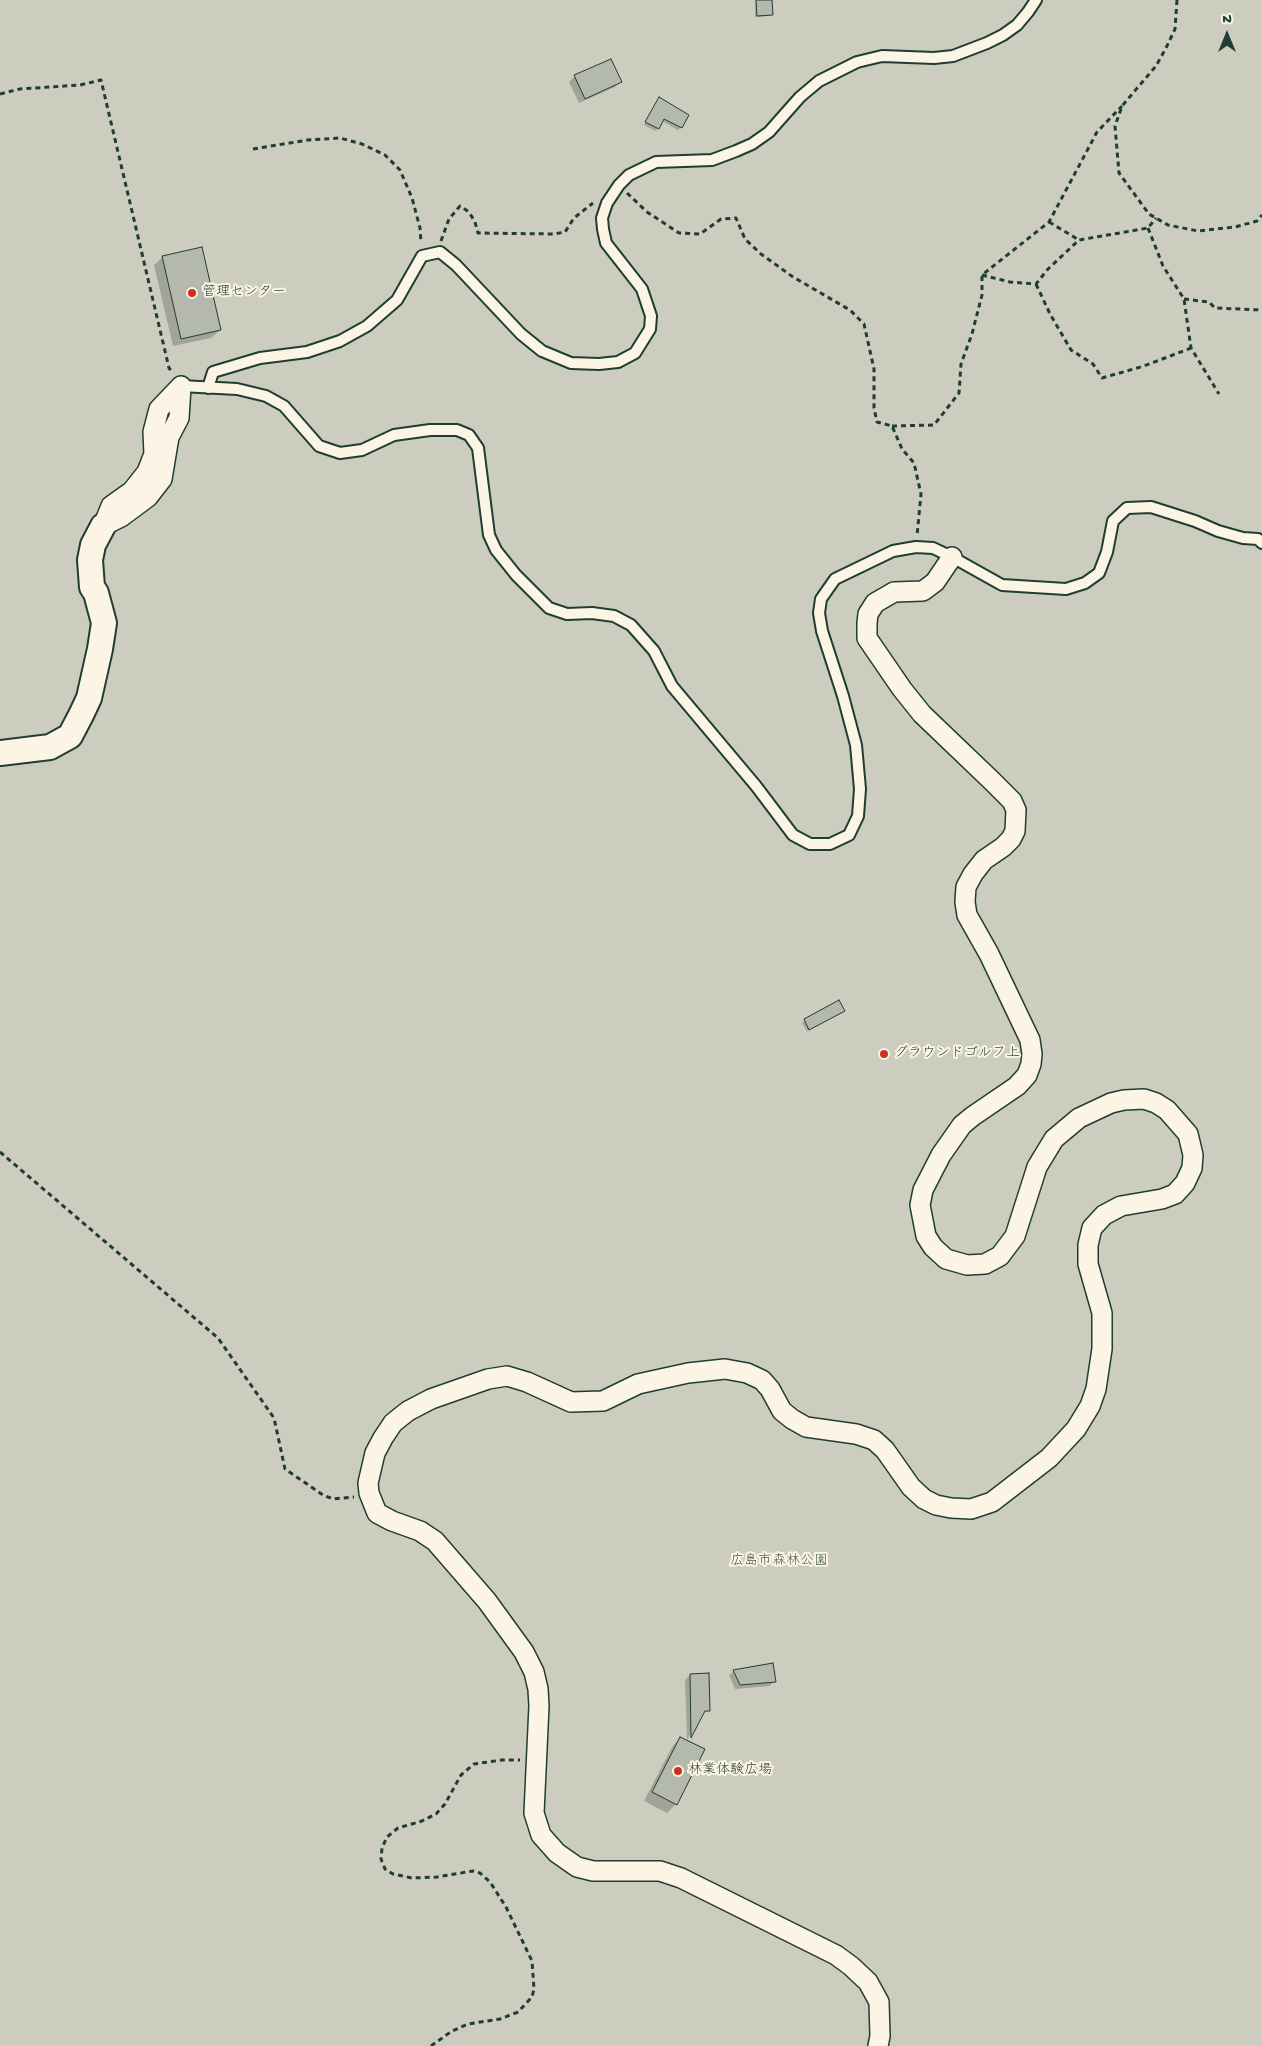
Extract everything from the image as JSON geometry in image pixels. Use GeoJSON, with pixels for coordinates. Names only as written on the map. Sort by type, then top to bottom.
{"type":"FeatureCollection","features":[{"type":"Feature","properties":{"kind":"street"},"geometry":{"type":"LineString","coordinates":[[0,753],[50,747],[70,736],[81,715],[89,698],[104,623],[96,593],[92,586],[90,560],[93,545],[111,506],[132,491],[147,472],[154,454],[153,432],[159,409],[181,386]]}},
{"type":"Feature","properties":{"kind":"street"},"geometry":{"type":"LineString","coordinates":[[878,2046],[880,2036],[878,2002],[868,1982],[851,1966],[836,1956],[681,1878],[660,1871],[593,1871],[577,1867],[558,1853],[542,1835],[534,1814],[538,1689],[534,1672],[524,1652],[487,1601],[435,1541],[420,1531],[392,1521],[377,1513],[368,1483],[375,1454],[393,1423],[408,1411],[432,1399],[488,1379],[507,1376],[527,1382],[572,1402],[603,1401],[638,1384],[688,1374],[725,1369],[747,1373],[762,1380],[770,1389],[782,1411],[792,1419],[806,1426],[856,1434],[874,1440],[885,1450],[910,1488],[924,1499],[936,1505],[951,1508],[971,1509],[992,1502],[1048,1458],[1076,1429],[1090,1406],[1096,1389],[1102,1349],[1102,1313],[1088,1264],[1088,1245],[1092,1228],[1104,1215],[1121,1206],[1162,1199],[1175,1194],[1185,1183],[1192,1168],[1193,1156],[1188,1134],[1167,1110],[1156,1103],[1144,1099],[1110,1103],[1079,1118],[1054,1139],[1037,1168],[1015,1236],[1000,1256],[985,1264],[967,1265],[946,1259],[933,1248],[926,1236],[920,1205],[923,1190],[941,1155],[962,1125],[1017,1086],[1027,1075],[1032,1054],[1030,1040],[989,954],[967,915],[965,902],[966,887],[984,860],[1011,839],[1015,831],[1016,810],[1012,801],[922,714],[902,689],[868,638],[868,614],[875,603],[894,592],[923,591],[935,582],[952,557]]}},
{"type":"Feature","properties":{"kind":"lane"},"geometry":{"type":"LineString","coordinates":[[208,388],[214,372],[260,358],[307,352],[340,341],[367,326],[396,300],[422,256],[440,252],[456,265],[521,334],[542,351],[571,363],[599,364],[618,362],[635,353],[650,329],[651,316],[642,289],[606,243],[603,229],[602,218],[607,203],[619,185],[629,175],[656,162],[712,160],[752,144],[768,132],[800,97],[819,82],[857,62],[882,56],[934,58],[953,56],[987,43],[1016,25],[1036,0]]}},
{"type":"Feature","properties":{"kind":"lane"},"geometry":{"type":"LineString","coordinates":[[181,386],[237,389],[266,396],[284,406],[319,446],[340,453],[362,450],[394,436],[430,430],[457,430],[469,435],[478,448],[489,534],[496,550],[516,575],[549,608],[567,614],[592,613],[614,616],[632,625],[654,651],[672,686],[756,786],[793,836],[810,844],[830,844],[849,835],[858,816],[860,789],[856,745],[841,688],[822,631],[819,614],[821,599],[836,579],[893,551],[916,547],[933,548],[1002,585],[1066,589],[1086,583],[1099,573],[1107,552],[1112,521],[1126,508],[1151,506],[1218,531],[1258,539],[1262,543]]}},
{"type":"Feature","properties":{"kind":"path"},"geometry":{"type":"LineString","coordinates":[[982,275],[1048,222],[1097,132],[1156,66],[1175,29],[1177,0]]}},
{"type":"Feature","properties":{"kind":"path"},"geometry":{"type":"LineString","coordinates":[[0,94],[20,88],[80,85],[101,80],[169,368],[181,386]]}},
{"type":"Feature","properties":{"kind":"path"},"geometry":{"type":"LineString","coordinates":[[1122,106],[1115,126],[1119,173],[1149,214],[1168,225],[1198,231],[1235,227],[1257,220],[1262,215]]}},
{"type":"Feature","properties":{"kind":"path"},"geometry":{"type":"LineString","coordinates":[[253,149],[308,140],[340,138],[362,144],[385,155],[400,170],[412,198],[420,228],[422,256]]}},
{"type":"Feature","properties":{"kind":"path"},"geometry":{"type":"LineString","coordinates":[[619,185],[646,212],[679,233],[700,234],[721,219],[736,218],[745,239],[761,254],[793,277],[850,310],[864,324],[874,368],[874,408],[877,422],[892,426],[934,425],[959,393],[961,364],[972,334],[982,294],[982,275]]}},
{"type":"Feature","properties":{"kind":"path"},"geometry":{"type":"LineString","coordinates":[[440,252],[441,237],[447,228],[449,219],[460,206],[469,212],[475,222],[478,233],[554,234],[565,232],[578,214],[598,198]]}},
{"type":"Feature","properties":{"kind":"path"},"geometry":{"type":"LineString","coordinates":[[1036,284],[1054,263],[1079,240],[1148,228],[1156,218]]}},
{"type":"Feature","properties":{"kind":"path"},"geometry":{"type":"LineString","coordinates":[[1257,220],[1262,222]]}},
{"type":"Feature","properties":{"kind":"path"},"geometry":{"type":"LineString","coordinates":[[1048,222],[1079,240]]}},
{"type":"Feature","properties":{"kind":"path"},"geometry":{"type":"LineString","coordinates":[[1148,228],[1163,266],[1184,299],[1191,348],[1219,394]]}},
{"type":"Feature","properties":{"kind":"path"},"geometry":{"type":"LineString","coordinates":[[982,275],[1010,282],[1036,284]]}},
{"type":"Feature","properties":{"kind":"path"},"geometry":{"type":"LineString","coordinates":[[1036,284],[1050,314],[1071,350],[1093,364],[1102,378],[1144,366],[1191,348]]}},
{"type":"Feature","properties":{"kind":"path"},"geometry":{"type":"LineString","coordinates":[[1184,299],[1209,302],[1215,308],[1262,310]]}},
{"type":"Feature","properties":{"kind":"path"},"geometry":{"type":"LineString","coordinates":[[892,426],[902,449],[914,463],[921,494],[916,547]]}},
{"type":"Feature","properties":{"kind":"path"},"geometry":{"type":"LineString","coordinates":[[0,1152],[218,1338],[274,1418],[285,1469],[323,1495],[333,1499],[370,1494]]}},
{"type":"Feature","properties":{"kind":"path"},"geometry":{"type":"LineString","coordinates":[[431,2046],[452,2031],[468,2024],[500,2019],[518,2012],[532,1997],[534,1989],[532,1962],[506,1907],[490,1882],[480,1873],[473,1871],[437,1877],[412,1878],[393,1874],[385,1869],[381,1859],[382,1848],[387,1837],[398,1828],[422,1821],[436,1814],[445,1804],[460,1774],[474,1764],[502,1760],[536,1760]]}},
{"type":"Feature","properties":{"kind":"green space","name":"広島市森林公園"},"geometry":{"type":"Polygon","coordinates":[[[0,0],[1262,0],[1262,2046],[0,2046],[0,0]]]}},
{"type":"Feature","properties":{"kind":"building"},"geometry":{"type":"Polygon","coordinates":[[[756,0],[772,0],[773,15],[757,16],[756,0]]]}},
{"type":"Feature","properties":{"kind":"building"},"geometry":{"type":"Polygon","coordinates":[[[611,59],[622,82],[585,99],[574,75],[611,59]]]}},
{"type":"Feature","properties":{"kind":"building"},"geometry":{"type":"Polygon","coordinates":[[[659,97],[689,115],[682,128],[664,119],[659,129],[645,122],[659,97]]]}},
{"type":"Feature","properties":{"kind":"building","name":"管理センター"},"geometry":{"type":"Polygon","coordinates":[[[202,247],[221,330],[181,339],[162,256],[202,247]]]}},
{"type":"Feature","properties":{"kind":"building"},"geometry":{"type":"Polygon","coordinates":[[[839,1000],[845,1011],[809,1030],[804,1019],[839,1000]]]}},
{"type":"Feature","properties":{"kind":"building"},"geometry":{"type":"Polygon","coordinates":[[[773,1663],[776,1682],[740,1685],[733,1670],[773,1663]]]}},
{"type":"Feature","properties":{"kind":"building"},"geometry":{"type":"Polygon","coordinates":[[[709,1673],[710,1711],[705,1711],[691,1738],[690,1674],[709,1673]]]}},
{"type":"Feature","properties":{"kind":"building","name":"林業体験広場"},"geometry":{"type":"Polygon","coordinates":[[[680,1737],[705,1749],[677,1805],[652,1792],[680,1737]]]}},
{"type":"Feature","properties":{"kind":"place","name":"管理センター"},"geometry":{"type":"Point","coordinates":[192,293]}},
{"type":"Feature","properties":{"kind":"place","name":"グラウンドゴルフ上"},"geometry":{"type":"Point","coordinates":[884,1054]}},
{"type":"Feature","properties":{"kind":"place","name":"林業体験広場"},"geometry":{"type":"Point","coordinates":[678,1771]}}]}
